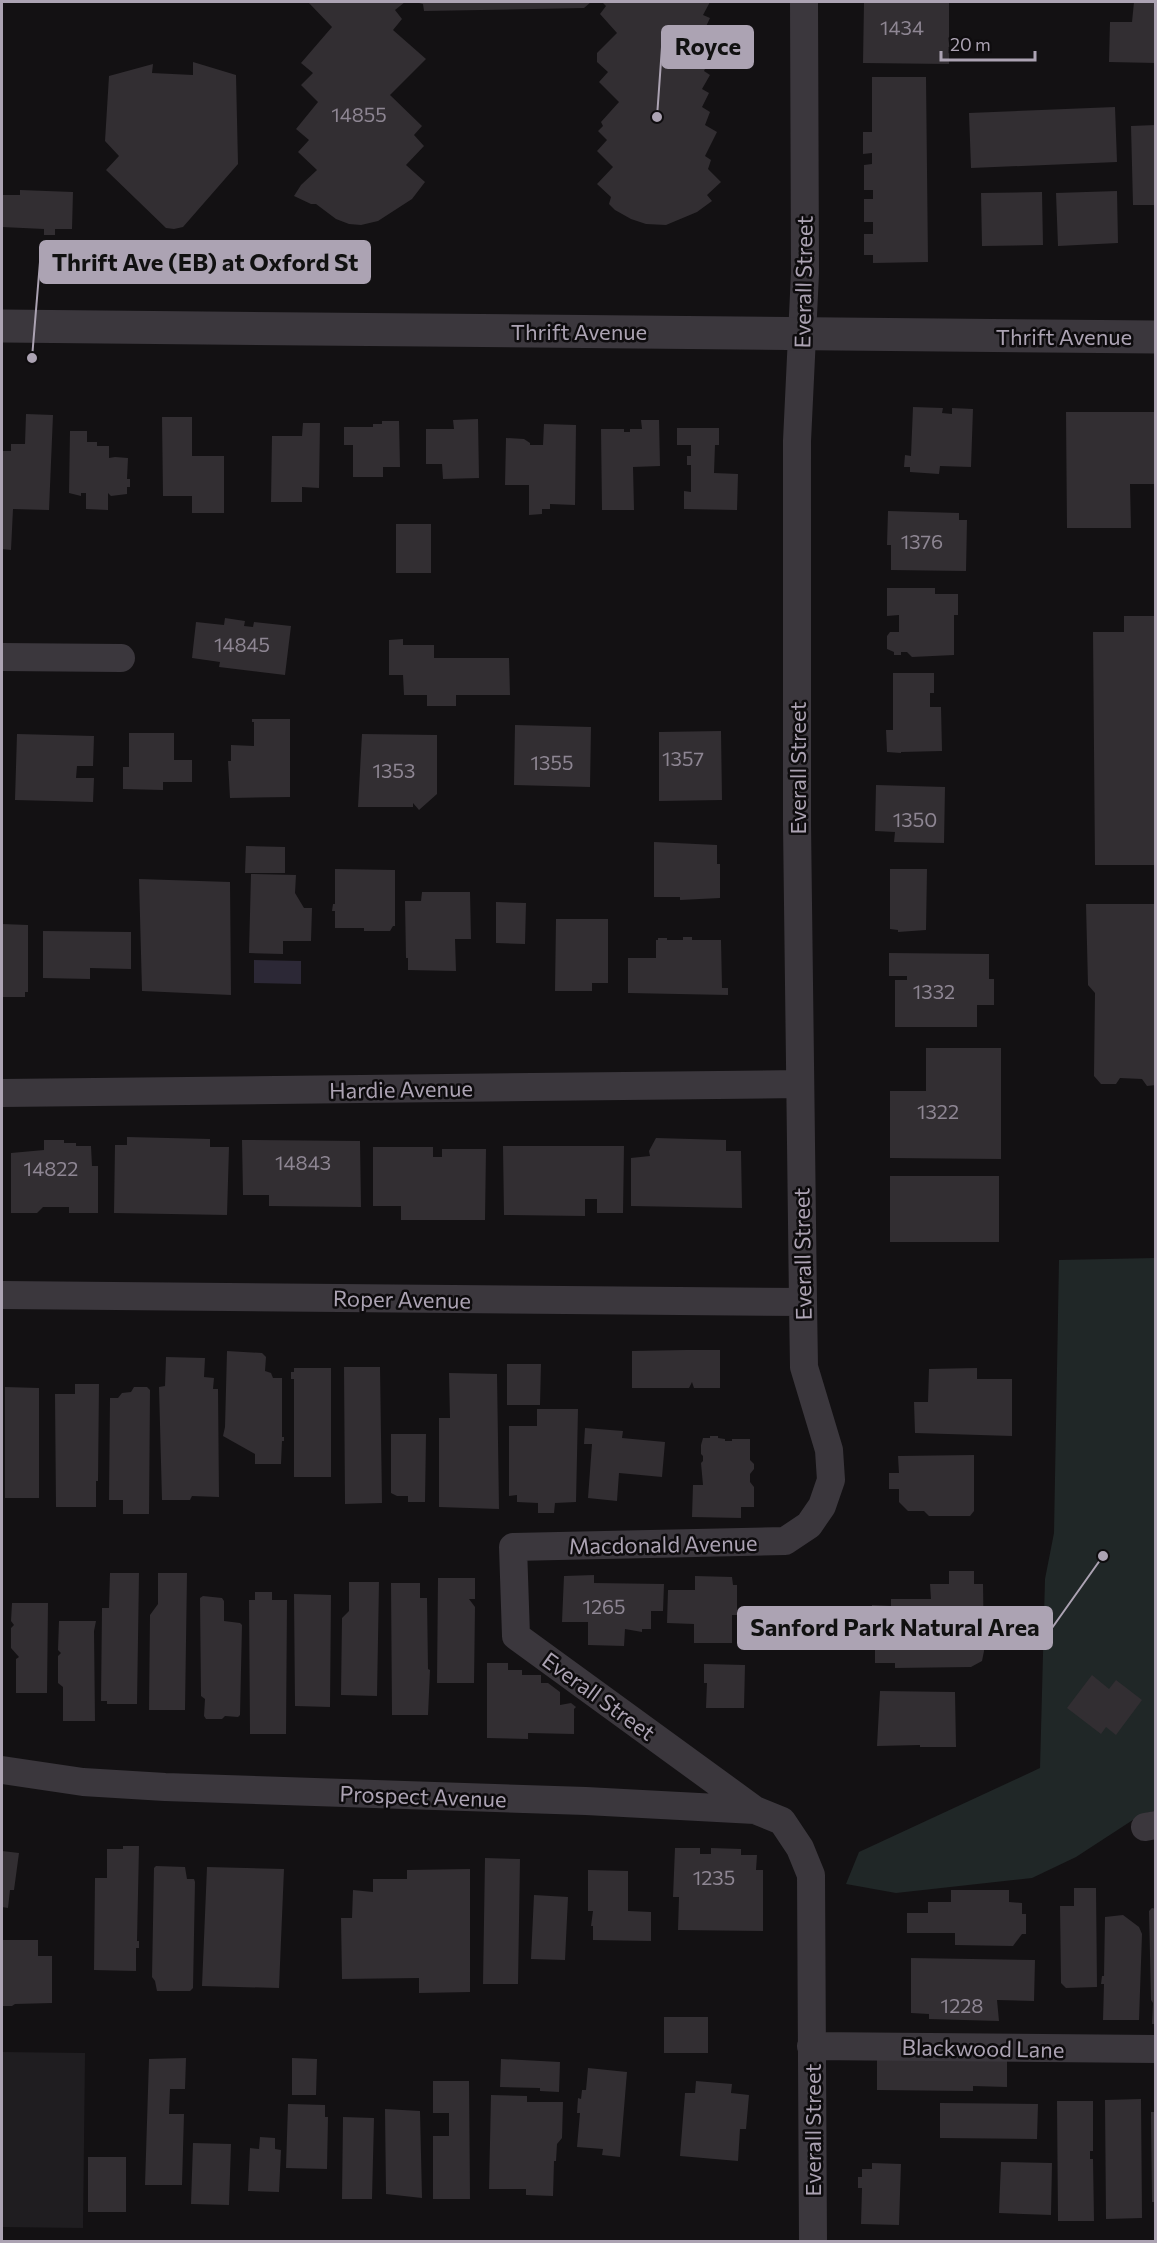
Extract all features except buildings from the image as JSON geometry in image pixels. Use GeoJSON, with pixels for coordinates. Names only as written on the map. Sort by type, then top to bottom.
{"type":"FeatureCollection","features":[{"type":"Feature","properties":{"kind":"street","name":"Everall Street"},"geometry":{"type":"LineString","coordinates":[[804,2],[805,273],[797,441],[797,824],[804,1367],[829,1450],[831,1480],[822,1506],[809,1525]]}},
{"type":"Feature","properties":{"kind":"street","name":"Thrift Avenue"},"geometry":{"type":"LineString","coordinates":[[2,326],[1155,337]]}},
{"type":"Feature","properties":{"kind":"street"},"geometry":{"type":"LineString","coordinates":[[2,657],[121,658]]}},
{"type":"Feature","properties":{"kind":"street","name":"Hardie Avenue"},"geometry":{"type":"LineString","coordinates":[[2,1093],[800,1084]]}},
{"type":"Feature","properties":{"kind":"street","name":"Roper Avenue"},"geometry":{"type":"LineString","coordinates":[[2,1295],[803,1302]]}},
{"type":"Feature","properties":{"kind":"street","name":"Macdonald Avenue"},"geometry":{"type":"LineString","coordinates":[[513,1547],[785,1541],[809,1525]]}},
{"type":"Feature","properties":{"kind":"street","name":"Everall Street"},"geometry":{"type":"LineString","coordinates":[[513,1547],[516,1636],[755,1810]]}},
{"type":"Feature","properties":{"kind":"street","name":"Prospect Avenue"},"geometry":{"type":"LineString","coordinates":[[2,1770],[83,1782],[165,1787],[586,1801],[755,1810],[782,1821],[801,1848],[811,1875]]}},
{"type":"Feature","properties":{"kind":"street","name":"Everall Street"},"geometry":{"type":"LineString","coordinates":[[811,1875],[813,2241]]}},
{"type":"Feature","properties":{"kind":"street","name":"Blackwood Lane"},"geometry":{"type":"LineString","coordinates":[[811,2046],[1155,2049]]}},
{"type":"Feature","properties":{"kind":"shaded area"},"geometry":{"type":"Polygon","coordinates":[[[254,960],[301,961],[301,984],[254,983],[254,960]]]}},
{"type":"Feature","properties":{"kind":"shaded area"},"geometry":{"type":"Polygon","coordinates":[[[1155,1258],[1155,1811],[1142,1814],[1076,1857],[1032,1878],[896,1893],[846,1884],[859,1852],[1040,1768],[1045,1579],[1054,1533],[1059,1260],[1155,1258]]]}},
{"type":"Feature","properties":{"kind":"shaded area"},"geometry":{"type":"Polygon","coordinates":[[[2,2052],[85,2053],[83,2228],[2,2227],[2,2052]]]}},
{"type":"Feature","properties":{"kind":"place","name":"Royce"},"geometry":{"type":"Point","coordinates":[657,117]}},
{"type":"Feature","properties":{"kind":"place","name":"Thrift Ave (EB) at Oxford St"},"geometry":{"type":"Point","coordinates":[32,358]}},
{"type":"Feature","properties":{"kind":"place","name":"Sanford Park Natural Area"},"geometry":{"type":"Point","coordinates":[1103,1556]}}]}
